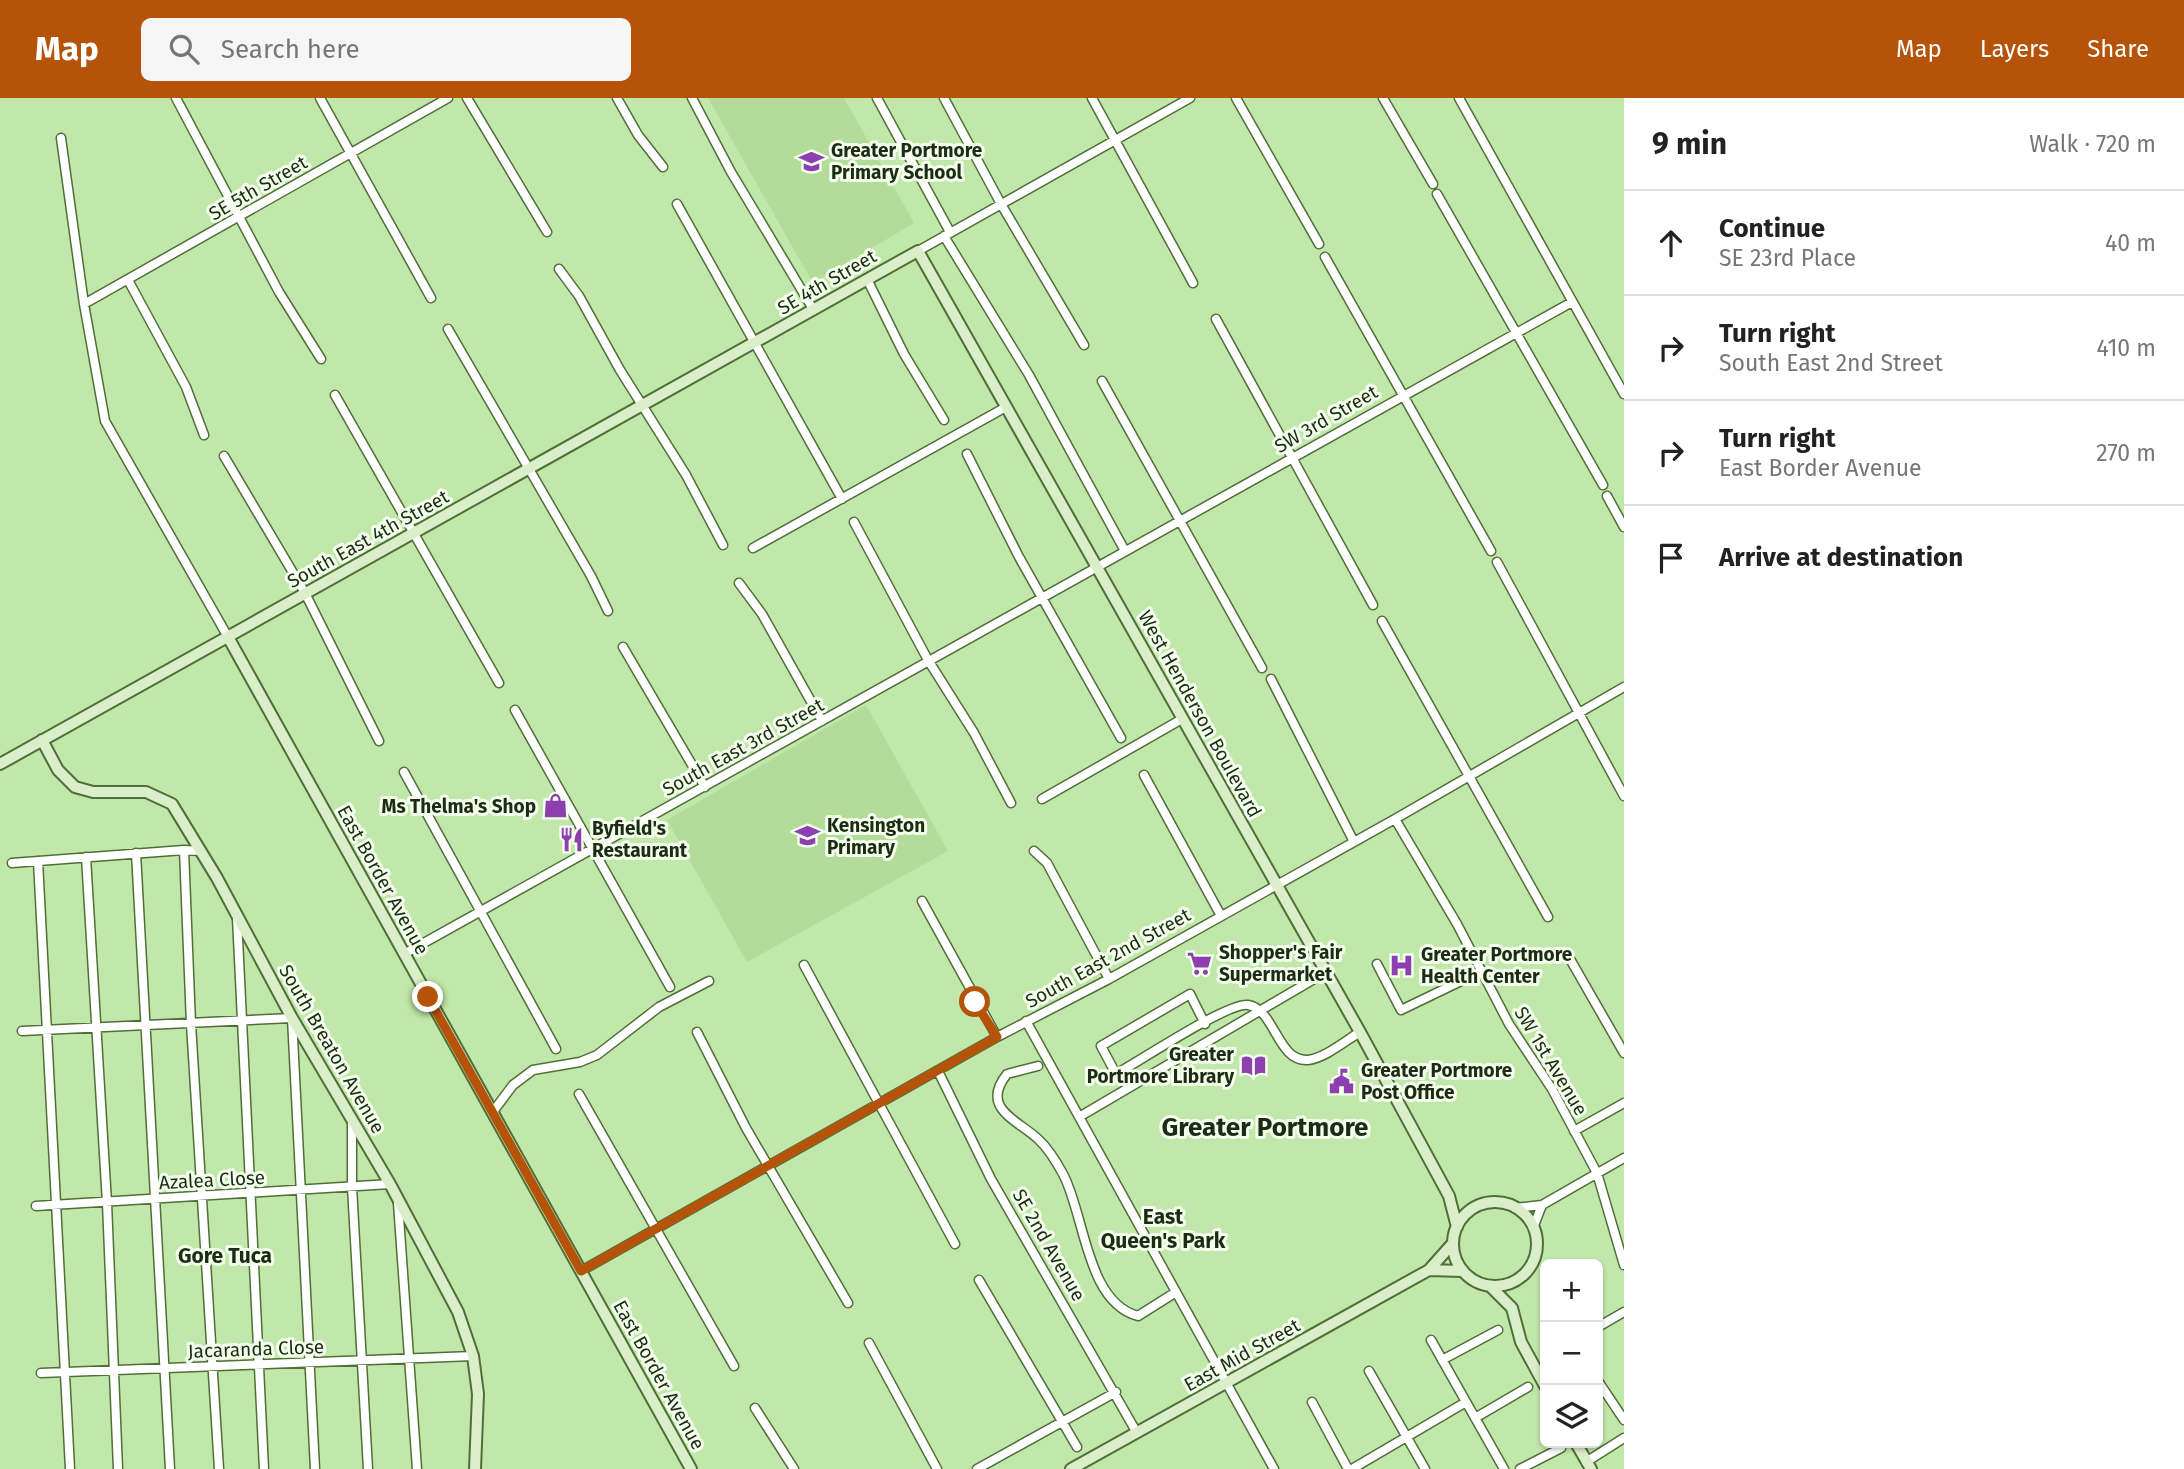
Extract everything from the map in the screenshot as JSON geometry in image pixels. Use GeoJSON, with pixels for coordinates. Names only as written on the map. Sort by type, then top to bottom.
{"type":"FeatureCollection","features":[{"type":"Feature","properties":{"kind":"street"},"geometry":{"type":"LineString","coordinates":[[176,98],[279,292],[321,359]]}},
{"type":"Feature","properties":{"kind":"street"},"geometry":{"type":"LineString","coordinates":[[320,98],[431,298]]}},
{"type":"Feature","properties":{"kind":"street","name":"SE 5th Street"},"geometry":{"type":"LineString","coordinates":[[83,304],[448,98]]}},
{"type":"Feature","properties":{"kind":"street"},"geometry":{"type":"LineString","coordinates":[[467,98],[547,232]]}},
{"type":"Feature","properties":{"kind":"street"},"geometry":{"type":"LineString","coordinates":[[617,98],[638,135],[663,167]]}},
{"type":"Feature","properties":{"kind":"street"},"geometry":{"type":"LineString","coordinates":[[692,98],[731,172],[813,309]]}},
{"type":"Feature","properties":{"kind":"street"},"geometry":{"type":"LineString","coordinates":[[877,98],[947,234],[1029,375],[1125,551]]}},
{"type":"Feature","properties":{"kind":"street"},"geometry":{"type":"LineString","coordinates":[[944,98],[1001,204],[1084,345]]}},
{"type":"Feature","properties":{"kind":"street"},"geometry":{"type":"LineString","coordinates":[[1092,98],[1193,283]]}},
{"type":"Feature","properties":{"kind":"street"},"geometry":{"type":"LineString","coordinates":[[918,251],[1190,98]]}},
{"type":"Feature","properties":{"kind":"street"},"geometry":{"type":"LineString","coordinates":[[1236,98],[1319,244]]}},
{"type":"Feature","properties":{"kind":"street"},"geometry":{"type":"LineString","coordinates":[[1383,98],[1433,184]]}},
{"type":"Feature","properties":{"kind":"street"},"geometry":{"type":"LineString","coordinates":[[1459,98],[1624,394]]}},
{"type":"Feature","properties":{"kind":"street"},"geometry":{"type":"LineString","coordinates":[[61,138],[83,304],[106,421],[228,637]]}},
{"type":"Feature","properties":{"kind":"street"},"geometry":{"type":"LineString","coordinates":[[1437,194],[1604,485]]}},
{"type":"Feature","properties":{"kind":"street"},"geometry":{"type":"LineString","coordinates":[[677,204],[842,499]]}},
{"type":"Feature","properties":{"kind":"street","name":"SE 4th Street"},"geometry":{"type":"LineString","coordinates":[[754,345],[918,251]]}},
{"type":"Feature","properties":{"kind":"street","name":"West Henderson Boulevard"},"geometry":{"type":"LineString","coordinates":[[918,251],[1254,849],[1277,883],[1360,1032],[1449,1196],[1457,1227]]}},
{"type":"Feature","properties":{"kind":"street"},"geometry":{"type":"LineString","coordinates":[[1325,257],[1491,551]]}},
{"type":"Feature","properties":{"kind":"street"},"geometry":{"type":"LineString","coordinates":[[559,269],[579,296],[686,475],[723,545]]}},
{"type":"Feature","properties":{"kind":"street"},"geometry":{"type":"LineString","coordinates":[[867,279],[904,354],[934,399],[944,420]]}},
{"type":"Feature","properties":{"kind":"street"},"geometry":{"type":"LineString","coordinates":[[128,280],[186,387],[204,435]]}},
{"type":"Feature","properties":{"kind":"street","name":"SW 3rd Street"},"geometry":{"type":"LineString","coordinates":[[1098,568],[1179,519],[1403,393],[1572,302]]}},
{"type":"Feature","properties":{"kind":"street"},"geometry":{"type":"LineString","coordinates":[[1216,319],[1373,605]]}},
{"type":"Feature","properties":{"kind":"street"},"geometry":{"type":"LineString","coordinates":[[448,329],[591,576],[608,611]]}},
{"type":"Feature","properties":{"kind":"street","name":"South East 4th Street"},"geometry":{"type":"LineString","coordinates":[[0,764],[754,345]]}},
{"type":"Feature","properties":{"kind":"street"},"geometry":{"type":"LineString","coordinates":[[1102,381],[1262,668]]}},
{"type":"Feature","properties":{"kind":"street"},"geometry":{"type":"LineString","coordinates":[[335,395],[499,682]]}},
{"type":"Feature","properties":{"kind":"street"},"geometry":{"type":"LineString","coordinates":[[753,548],[1006,407]]}},
{"type":"Feature","properties":{"kind":"street"},"geometry":{"type":"LineString","coordinates":[[967,454],[1042,597],[1121,738]]}},
{"type":"Feature","properties":{"kind":"street"},"geometry":{"type":"LineString","coordinates":[[224,456],[305,593],[379,741]]}},
{"type":"Feature","properties":{"kind":"street"},"geometry":{"type":"LineString","coordinates":[[1607,496],[1624,527]]}},
{"type":"Feature","properties":{"kind":"street"},"geometry":{"type":"LineString","coordinates":[[854,522],[928,660],[974,733],[1011,803]]}},
{"type":"Feature","properties":{"kind":"street"},"geometry":{"type":"LineString","coordinates":[[1497,562],[1624,796]]}},
{"type":"Feature","properties":{"kind":"street","name":"South East 3rd Street"},"geometry":{"type":"LineString","coordinates":[[404,954],[591,847],[705,787],[928,660],[1098,568]]}},
{"type":"Feature","properties":{"kind":"street"},"geometry":{"type":"LineString","coordinates":[[739,583],[762,614],[822,722]]}},
{"type":"Feature","properties":{"kind":"street"},"geometry":{"type":"LineString","coordinates":[[1382,621],[1548,917]]}},
{"type":"Feature","properties":{"kind":"street","name":"East Border Avenue"},"geometry":{"type":"LineString","coordinates":[[228,637],[691,1469]]}},
{"type":"Feature","properties":{"kind":"street"},"geometry":{"type":"LineString","coordinates":[[623,647],[705,787]]}},
{"type":"Feature","properties":{"kind":"street"},"geometry":{"type":"LineString","coordinates":[[1271,679],[1353,840]]}},
{"type":"Feature","properties":{"kind":"street","name":"South East 2nd Street"},"geometry":{"type":"LineString","coordinates":[[581,1271],[880,1101],[1109,979],[1220,914],[1395,819],[1624,687]]}},
{"type":"Feature","properties":{"kind":"street"},"geometry":{"type":"LineString","coordinates":[[515,710],[670,986]]}},
{"type":"Feature","properties":{"kind":"street"},"geometry":{"type":"LineString","coordinates":[[1042,799],[1182,719]]}},
{"type":"Feature","properties":{"kind":"street","name":"South Breaton Avenue"},"geometry":{"type":"LineString","coordinates":[[42,740],[58,770],[75,787],[93,792],[146,792],[172,804],[201,851],[237,912],[292,1018],[390,1184],[458,1312],[473,1356],[480,1411],[475,1469]]}},
{"type":"Feature","properties":{"kind":"street"},"geometry":{"type":"LineString","coordinates":[[404,772],[556,1049]]}},
{"type":"Feature","properties":{"kind":"street"},"geometry":{"type":"LineString","coordinates":[[1144,775],[1220,914]]}},
{"type":"Feature","properties":{"kind":"street","name":"SW 1st Avenue"},"geometry":{"type":"LineString","coordinates":[[1395,819],[1482,971],[1509,1024],[1552,1089],[1597,1173],[1624,1265]]}},
{"type":"Feature","properties":{"kind":"street"},"geometry":{"type":"LineString","coordinates":[[184,850],[191,1024],[219,1469]]}},
{"type":"Feature","properties":{"kind":"street"},"geometry":{"type":"LineString","coordinates":[[12,863],[136,853],[201,851]]}},
{"type":"Feature","properties":{"kind":"street"},"geometry":{"type":"LineString","coordinates":[[1034,851],[1047,863],[1109,979]]}},
{"type":"Feature","properties":{"kind":"street"},"geometry":{"type":"LineString","coordinates":[[136,853],[170,1469]]}},
{"type":"Feature","properties":{"kind":"street"},"geometry":{"type":"LineString","coordinates":[[86,857],[107,1203],[118,1469]]}},
{"type":"Feature","properties":{"kind":"street"},"geometry":{"type":"LineString","coordinates":[[38,861],[69,1469]]}},
{"type":"Feature","properties":{"kind":"street"},"geometry":{"type":"LineString","coordinates":[[922,901],[997,1037]]}},
{"type":"Feature","properties":{"kind":"street"},"geometry":{"type":"LineString","coordinates":[[237,912],[253,1194],[264,1469]]}},
{"type":"Feature","properties":{"kind":"street"},"geometry":{"type":"LineString","coordinates":[[1570,959],[1624,1053]]}},
{"type":"Feature","properties":{"kind":"street"},"geometry":{"type":"LineString","coordinates":[[1377,964],[1401,1010],[1482,971]]}},
{"type":"Feature","properties":{"kind":"street"},"geometry":{"type":"LineString","coordinates":[[804,965],[880,1101],[955,1244]]}},
{"type":"Feature","properties":{"kind":"street"},"geometry":{"type":"LineString","coordinates":[[1079,1117],[1326,972]]}},
{"type":"Feature","properties":{"kind":"street"},"geometry":{"type":"LineString","coordinates":[[492,1113],[513,1085],[533,1070],[580,1062],[597,1055],[659,1007],[709,981]]}},
{"type":"Feature","properties":{"kind":"street"},"geometry":{"type":"LineString","coordinates":[[1125,1090],[1101,1046],[1190,994],[1205,1024]]}},
{"type":"Feature","properties":{"kind":"street"},"geometry":{"type":"LineString","coordinates":[[1116,1074],[1234,1005],[1261,1009],[1278,1038],[1298,1058],[1309,1060],[1319,1056],[1360,1032]]}},
{"type":"Feature","properties":{"kind":"street"},"geometry":{"type":"LineString","coordinates":[[22,1031],[292,1018],[315,1469]]}},
{"type":"Feature","properties":{"kind":"street"},"geometry":{"type":"LineString","coordinates":[[1026,1021],[1273,1469]]}},
{"type":"Feature","properties":{"kind":"street"},"geometry":{"type":"LineString","coordinates":[[696,1032],[746,1128],[848,1303]]}},
{"type":"Feature","properties":{"kind":"street"},"geometry":{"type":"LineString","coordinates":[[1038,1066],[1007,1074],[998,1087],[998,1100],[1010,1118],[1035,1136],[1056,1161],[1073,1195],[1100,1279],[1111,1300],[1123,1312],[1138,1316],[1176,1292]]}},
{"type":"Feature","properties":{"kind":"street","name":"SE 2nd Avenue"},"geometry":{"type":"LineString","coordinates":[[938,1071],[991,1179],[1116,1392],[1137,1433]]}},
{"type":"Feature","properties":{"kind":"street"},"geometry":{"type":"LineString","coordinates":[[579,1094],[734,1366]]}},
{"type":"Feature","properties":{"kind":"street"},"geometry":{"type":"LineString","coordinates":[[1574,1132],[1624,1103]]}},
{"type":"Feature","properties":{"kind":"street"},"geometry":{"type":"LineString","coordinates":[[352,1120],[352,1187],[368,1469]]}},
{"type":"Feature","properties":{"kind":"street"},"geometry":{"type":"LineString","coordinates":[[1462,1271],[1454,1253],[1453,1243],[1457,1227],[1473,1209],[1493,1203],[1515,1208],[1542,1205],[1624,1157]]}},
{"type":"Feature","properties":{"kind":"street","name":"Azalea Close"},"geometry":{"type":"LineString","coordinates":[[36,1206],[390,1184]]}},
{"type":"Feature","properties":{"kind":"street"},"geometry":{"type":"LineString","coordinates":[[1449,1196],[1473,1209]]}},
{"type":"Feature","properties":{"kind":"street"},"geometry":{"type":"LineString","coordinates":[[398,1202],[416,1469]]}},
{"type":"Feature","properties":{"kind":"street"},"geometry":{"type":"LineString","coordinates":[[1533,1228],[1542,1205]]}},
{"type":"Feature","properties":{"kind":"street"},"geometry":{"type":"LineString","coordinates":[[1490,1286],[1517,1279],[1533,1262],[1536,1239],[1533,1228],[1515,1208]]}},
{"type":"Feature","properties":{"kind":"street","name":"East Mid Street"},"geometry":{"type":"LineString","coordinates":[[1071,1469],[1429,1270],[1453,1243]]}},
{"type":"Feature","properties":{"kind":"street"},"geometry":{"type":"LineString","coordinates":[[1429,1270],[1462,1271],[1490,1286],[1512,1308]]}},
{"type":"Feature","properties":{"kind":"street"},"geometry":{"type":"LineString","coordinates":[[1517,1279],[1512,1308],[1521,1342],[1544,1385]]}},
{"type":"Feature","properties":{"kind":"street"},"geometry":{"type":"LineString","coordinates":[[979,1280],[1077,1447]]}},
{"type":"Feature","properties":{"kind":"street"},"geometry":{"type":"LineString","coordinates":[[1603,1324],[1624,1312]]}},
{"type":"Feature","properties":{"kind":"street"},"geometry":{"type":"LineString","coordinates":[[1442,1360],[1498,1330]]}},
{"type":"Feature","properties":{"kind":"street"},"geometry":{"type":"LineString","coordinates":[[1431,1340],[1504,1469]]}},
{"type":"Feature","properties":{"kind":"street"},"geometry":{"type":"LineString","coordinates":[[869,1343],[937,1469]]}},
{"type":"Feature","properties":{"kind":"street","name":"Jacaranda Close"},"geometry":{"type":"LineString","coordinates":[[41,1373],[473,1356]]}},
{"type":"Feature","properties":{"kind":"street"},"geometry":{"type":"LineString","coordinates":[[1369,1371],[1425,1469]]}},
{"type":"Feature","properties":{"kind":"street"},"geometry":{"type":"LineString","coordinates":[[1601,1385],[1624,1420]]}},
{"type":"Feature","properties":{"kind":"street"},"geometry":{"type":"LineString","coordinates":[[1475,1418],[1528,1387]]}},
{"type":"Feature","properties":{"kind":"street"},"geometry":{"type":"LineString","coordinates":[[977,1469],[1116,1392]]}},
{"type":"Feature","properties":{"kind":"street"},"geometry":{"type":"LineString","coordinates":[[1312,1402],[1350,1469],[1466,1402]]}},
{"type":"Feature","properties":{"kind":"street"},"geometry":{"type":"LineString","coordinates":[[755,1408],[793,1469]]}},
{"type":"Feature","properties":{"kind":"street"},"geometry":{"type":"LineString","coordinates":[[1579,1448],[1589,1465],[1624,1438]]}},
{"type":"Feature","properties":{"kind":"street"},"geometry":{"type":"LineString","coordinates":[[1520,1469],[1561,1448]]}},
{"type":"Feature","properties":{"kind":"shaded area","name":"Greater Portmore Primary School"},"geometry":{"type":"Polygon","coordinates":[[[708,98],[844,98],[914,223],[813,283],[708,98]]]}},
{"type":"Feature","properties":{"kind":"shaded area","name":"Kensington Primary"},"geometry":{"type":"Polygon","coordinates":[[[866,705],[948,851],[747,962],[667,820],[866,705]]]}},
{"type":"Feature","properties":{"kind":"place","name":"Greater Portmore Primary School"},"geometry":{"type":"Point","coordinates":[811,161]}},
{"type":"Feature","properties":{"kind":"place","name":"Ms Thelma's Shop"},"geometry":{"type":"Point","coordinates":[556,806]}},
{"type":"Feature","properties":{"kind":"place","name":"Kensington Primary"},"geometry":{"type":"Point","coordinates":[807,836]}},
{"type":"Feature","properties":{"kind":"place","name":"Byfield's Restaurant"},"geometry":{"type":"Point","coordinates":[572,839]}},
{"type":"Feature","properties":{"kind":"place","name":"Shopper's Fair Supermarket"},"geometry":{"type":"Point","coordinates":[1199,963]}},
{"type":"Feature","properties":{"kind":"place","name":"Greater Portmore Health Center"},"geometry":{"type":"Point","coordinates":[1401,965]}},
{"type":"Feature","properties":{"kind":"place","name":"Greater Portmore Library"},"geometry":{"type":"Point","coordinates":[1254,1065]}},
{"type":"Feature","properties":{"kind":"place","name":"Greater Portmore Post Office"},"geometry":{"type":"Point","coordinates":[1341,1081]}},
{"type":"Feature","properties":{"kind":"district","name":"Greater Portmore"},"geometry":{"type":"Point","coordinates":[1265,1127]}},
{"type":"Feature","properties":{"kind":"district","name":"East Queen's Park"},"geometry":{"type":"Point","coordinates":[1163,1229]}},
{"type":"Feature","properties":{"kind":"district","name":"Gore Tuca"},"geometry":{"type":"Point","coordinates":[225,1256]}},
{"type":"Feature","properties":{"kind":"route"},"geometry":{"type":"LineString","coordinates":[[428,997],[557,1233],[581,1271],[997,1037],[975,1002]]}}]}
